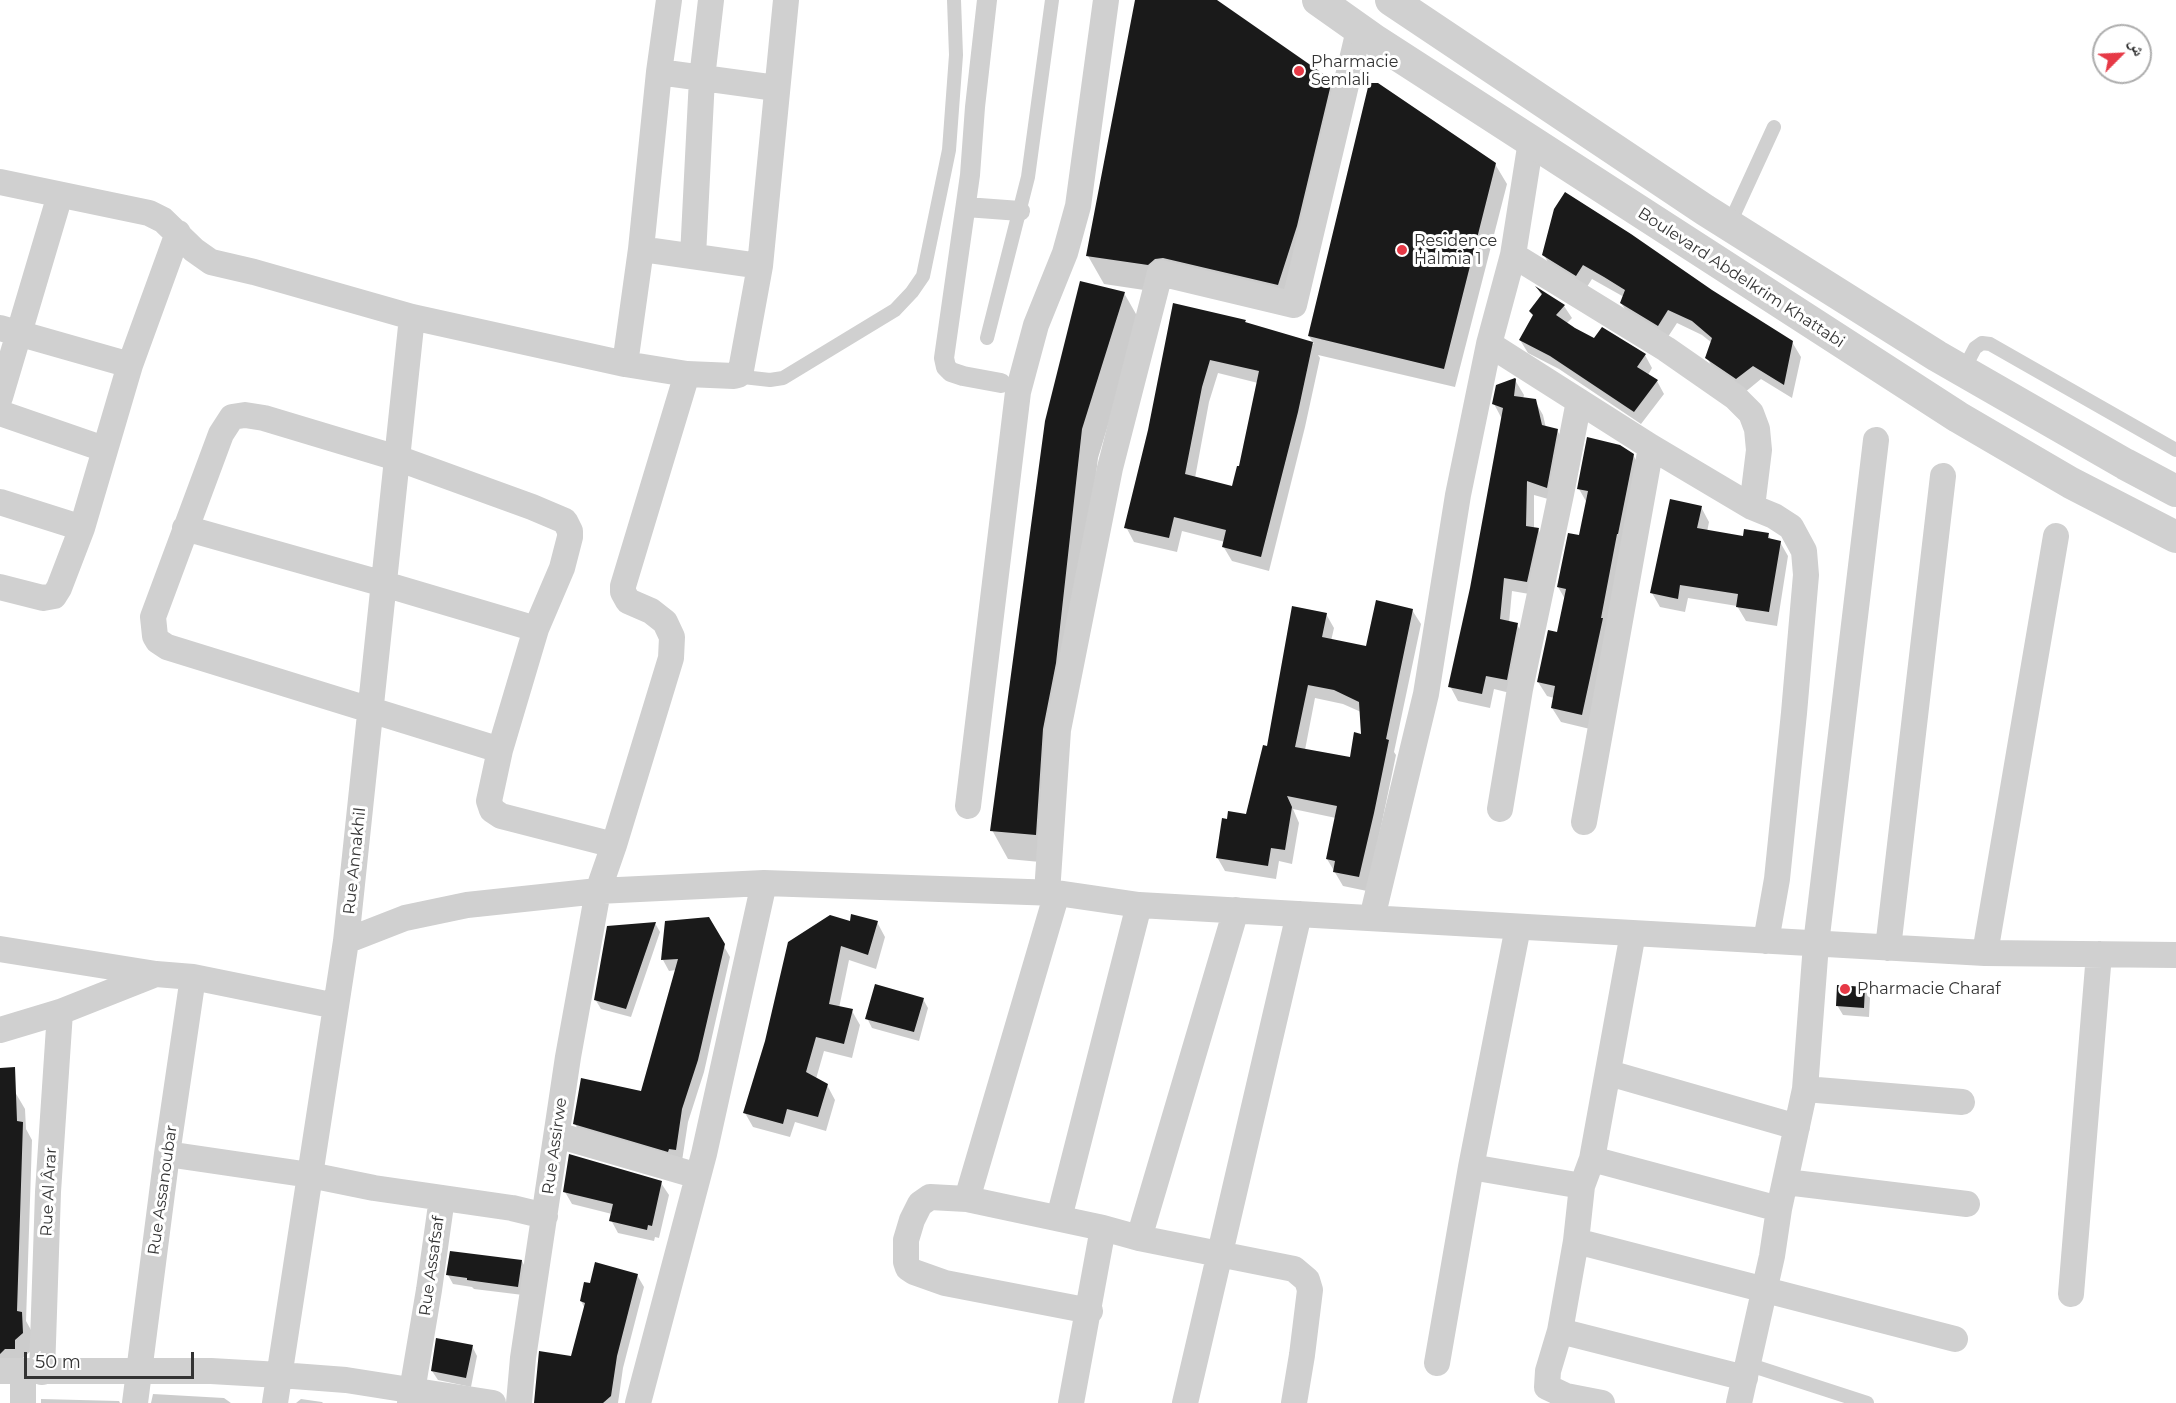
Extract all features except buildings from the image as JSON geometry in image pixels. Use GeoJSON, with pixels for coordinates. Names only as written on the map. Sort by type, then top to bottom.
{"type":"FeatureCollection","features":[{"type":"Feature","properties":{"kind":"street"},"geometry":{"type":"LineString","coordinates":[[625,364],[641,249],[658,72],[669,0]]}},
{"type":"Feature","properties":{"kind":"street"},"geometry":{"type":"LineString","coordinates":[[693,255],[702,78],[711,0]]}},
{"type":"Feature","properties":{"kind":"street"},"geometry":{"type":"LineString","coordinates":[[0,183],[149,213],[163,220],[194,250],[211,262],[412,317],[625,364],[687,374],[734,376],[741,370],[760,266],[786,0]]}},
{"type":"Feature","properties":{"kind":"street"},"geometry":{"type":"LineString","coordinates":[[987,0],[966,207],[944,358],[946,367],[951,372],[1001,383]]}},
{"type":"Feature","properties":{"kind":"street"},"geometry":{"type":"LineString","coordinates":[[968,806],[1018,392],[1036,325],[1065,253],[1078,207],[1106,0]]}},
{"type":"Feature","properties":{"kind":"street","name":"Boulevard Abdelkrim Khattabi"},"geometry":{"type":"LineString","coordinates":[[1318,0],[1359,30],[1958,417],[2071,483],[2176,537]]}},
{"type":"Feature","properties":{"kind":"street"},"geometry":{"type":"LineString","coordinates":[[1391,0],[1717,218],[1963,371],[2176,491]]}},
{"type":"Feature","properties":{"kind":"street"},"geometry":{"type":"LineString","coordinates":[[967,1199],[1052,893],[1059,730],[1110,468],[1160,273],[1294,305],[1359,30]]}},
{"type":"Feature","properties":{"kind":"street"},"geometry":{"type":"LineString","coordinates":[[658,72],[776,88]]}},
{"type":"Feature","properties":{"kind":"street"},"geometry":{"type":"LineString","coordinates":[[1372,918],[1426,694],[1458,495],[1489,344],[1513,255],[1531,141]]}},
{"type":"Feature","properties":{"kind":"street"},"geometry":{"type":"LineString","coordinates":[[0,397],[9,330],[60,195]]}},
{"type":"Feature","properties":{"kind":"street"},"geometry":{"type":"LineString","coordinates":[[1623,201],[1654,214],[1691,236],[1698,237],[1709,229],[1711,222],[1709,216],[1717,218]]}},
{"type":"Feature","properties":{"kind":"street"},"geometry":{"type":"LineString","coordinates":[[966,207],[1020,211]]}},
{"type":"Feature","properties":{"kind":"street"},"geometry":{"type":"LineString","coordinates":[[0,587],[43,598],[54,596],[59,588],[82,528],[130,365],[178,233]]}},
{"type":"Feature","properties":{"kind":"street"},"geometry":{"type":"LineString","coordinates":[[641,249],[760,266]]}},
{"type":"Feature","properties":{"kind":"street"},"geometry":{"type":"LineString","coordinates":[[1513,255],[1666,349],[1735,397],[1751,413],[1757,429],[1759,450],[1752,507]]}},
{"type":"Feature","properties":{"kind":"street","name":"Rue Annakhil"},"geometry":{"type":"LineString","coordinates":[[275,1403],[346,941],[412,317]]}},
{"type":"Feature","properties":{"kind":"street"},"geometry":{"type":"LineString","coordinates":[[9,330],[130,365]]}},
{"type":"Feature","properties":{"kind":"street"},"geometry":{"type":"LineString","coordinates":[[1489,344],[1651,447],[1752,507],[1774,516],[1791,527],[1804,551],[1806,575],[1777,879],[1766,941]]}},
{"type":"Feature","properties":{"kind":"street","name":"Rue Assirwe"},"geometry":{"type":"LineString","coordinates":[[519,1403],[523,1358],[568,1057],[598,891],[670,658],[672,637],[665,622],[651,611],[628,601],[623,586],[687,374]]}},
{"type":"Feature","properties":{"kind":"street"},"geometry":{"type":"LineString","coordinates":[[1500,808],[1520,688],[1562,494],[1579,401]]}},
{"type":"Feature","properties":{"kind":"street"},"geometry":{"type":"LineString","coordinates":[[0,413],[104,449]]}},
{"type":"Feature","properties":{"kind":"street"},"geometry":{"type":"LineString","coordinates":[[500,750],[167,647],[158,641],[155,636],[153,617],[221,434],[229,420],[236,415],[264,418],[397,458],[565,521],[570,537],[562,568],[536,629],[500,750],[489,801],[494,812],[501,816],[614,845]]}},
{"type":"Feature","properties":{"kind":"street"},"geometry":{"type":"LineString","coordinates":[[1739,1403],[1772,1256],[1779,1209],[1805,1089],[1816,944],[1876,441]]}},
{"type":"Feature","properties":{"kind":"street"},"geometry":{"type":"LineString","coordinates":[[1584,822],[1651,447]]}},
{"type":"Feature","properties":{"kind":"street"},"geometry":{"type":"LineString","coordinates":[[1888,948],[1943,476]]}},
{"type":"Feature","properties":{"kind":"street"},"geometry":{"type":"LineString","coordinates":[[0,502],[82,528]]}},
{"type":"Feature","properties":{"kind":"street"},"geometry":{"type":"LineString","coordinates":[[185,528],[536,629]]}},
{"type":"Feature","properties":{"kind":"street"},"geometry":{"type":"LineString","coordinates":[[1985,953],[2056,536]]}},
{"type":"Feature","properties":{"kind":"street"},"geometry":{"type":"LineString","coordinates":[[638,1403],[698,1176],[764,883]]}},
{"type":"Feature","properties":{"kind":"street"},"geometry":{"type":"LineString","coordinates":[[346,941],[392,921],[466,905],[598,891],[764,883],[1052,893],[1139,905],[1985,953],[2176,955]]}},
{"type":"Feature","properties":{"kind":"street"},"geometry":{"type":"LineString","coordinates":[[1059,1218],[1139,905]]}},
{"type":"Feature","properties":{"kind":"street"},"geometry":{"type":"LineString","coordinates":[[1139,1238],[1236,910]]}},
{"type":"Feature","properties":{"kind":"street"},"geometry":{"type":"LineString","coordinates":[[1185,1403],[1299,914]]}},
{"type":"Feature","properties":{"kind":"street"},"geometry":{"type":"LineString","coordinates":[[1437,1363],[1471,1167],[1518,927]]}},
{"type":"Feature","properties":{"kind":"street"},"geometry":{"type":"LineString","coordinates":[[1602,1403],[1566,1396],[1547,1388],[1548,1371],[1560,1331],[1576,1241],[1582,1186],[1592,1159],[1633,933]]}},
{"type":"Feature","properties":{"kind":"street"},"geometry":{"type":"LineString","coordinates":[[0,949],[156,974],[193,977],[336,1006]]}},
{"type":"Feature","properties":{"kind":"street"},"geometry":{"type":"LineString","coordinates":[[2071,1293],[2099,954]]}},
{"type":"Feature","properties":{"kind":"street"},"geometry":{"type":"LineString","coordinates":[[0,1030],[60,1012],[156,974]]}},
{"type":"Feature","properties":{"kind":"street","name":"Rue Assanoubar"},"geometry":{"type":"LineString","coordinates":[[135,1403],[167,1154],[193,977]]}},
{"type":"Feature","properties":{"kind":"street","name":"Rue Al Ârar"},"geometry":{"type":"LineString","coordinates":[[23,1403],[22,1371],[48,1192],[60,1012]]}},
{"type":"Feature","properties":{"kind":"street"},"geometry":{"type":"LineString","coordinates":[[1609,1073],[1797,1127]]}},
{"type":"Feature","properties":{"kind":"street"},"geometry":{"type":"LineString","coordinates":[[1805,1089],[1962,1102]]}},
{"type":"Feature","properties":{"kind":"street"},"geometry":{"type":"LineString","coordinates":[[557,1135],[698,1176]]}},
{"type":"Feature","properties":{"kind":"street"},"geometry":{"type":"LineString","coordinates":[[167,1154],[310,1175],[374,1188],[442,1198]]}},
{"type":"Feature","properties":{"kind":"street"},"geometry":{"type":"LineString","coordinates":[[1592,1159],[1779,1209]]}},
{"type":"Feature","properties":{"kind":"street"},"geometry":{"type":"LineString","coordinates":[[1471,1167],[1582,1186]]}},
{"type":"Feature","properties":{"kind":"street"},"geometry":{"type":"LineString","coordinates":[[1786,1182],[1967,1204]]}},
{"type":"Feature","properties":{"kind":"street"},"geometry":{"type":"LineString","coordinates":[[1090,1311],[945,1283],[924,1277],[908,1268],[906,1240],[920,1204],[930,1197],[967,1199],[1104,1228],[1139,1238],[1294,1269],[1307,1280],[1310,1298],[1293,1403]]}},
{"type":"Feature","properties":{"kind":"street","name":"Rue Assafsaf"},"geometry":{"type":"LineString","coordinates":[[411,1397],[442,1198],[512,1208],[545,1216]]}},
{"type":"Feature","properties":{"kind":"street"},"geometry":{"type":"LineString","coordinates":[[1071,1403],[1104,1228]]}},
{"type":"Feature","properties":{"kind":"street"},"geometry":{"type":"LineString","coordinates":[[1576,1241],[1955,1339]]}},
{"type":"Feature","properties":{"kind":"street"},"geometry":{"type":"LineString","coordinates":[[1560,1331],[1746,1371]]}},
{"type":"Feature","properties":{"kind":"street"},"geometry":{"type":"LineString","coordinates":[[22,1371],[211,1371],[280,1375],[346,1380],[411,1397],[493,1403]]}},
{"type":"Feature","properties":{"kind":"lane"},"geometry":{"type":"LineString","coordinates":[[734,376],[770,380],[783,378],[895,310],[923,276],[949,150],[956,55],[954,0]]}},
{"type":"Feature","properties":{"kind":"lane"},"geometry":{"type":"LineString","coordinates":[[987,338],[1028,177],[1052,0]]}},
{"type":"Feature","properties":{"kind":"lane"},"geometry":{"type":"LineString","coordinates":[[1717,218],[1774,127]]}},
{"type":"Feature","properties":{"kind":"lane"},"geometry":{"type":"LineString","coordinates":[[1963,371],[1975,348],[1982,343],[1990,344],[2176,450]]}},
{"type":"Feature","properties":{"kind":"lane"},"geometry":{"type":"LineString","coordinates":[[1746,1371],[1867,1403]]}},
{"type":"Feature","properties":{"kind":"place","name":"Pharmacie Semlali"},"geometry":{"type":"Point","coordinates":[1299,71]}},
{"type":"Feature","properties":{"kind":"place","name":"Residence Halmia 1"},"geometry":{"type":"Point","coordinates":[1402,250]}},
{"type":"Feature","properties":{"kind":"place","name":"Pharmacie Charaf"},"geometry":{"type":"Point","coordinates":[1845,989]}}]}
